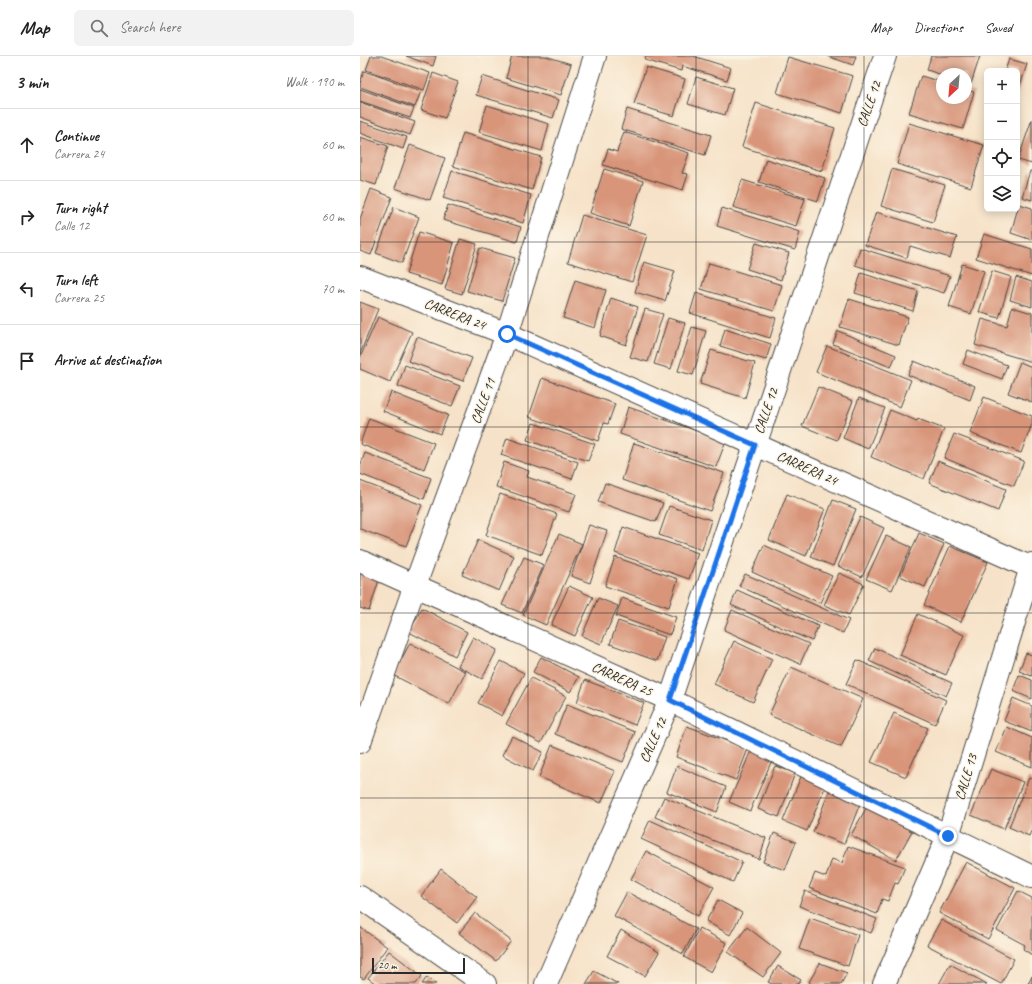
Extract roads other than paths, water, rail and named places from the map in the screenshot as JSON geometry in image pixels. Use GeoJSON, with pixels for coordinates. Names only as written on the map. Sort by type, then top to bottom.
{"type":"FeatureCollection","features":[{"type":"Feature","properties":{"kind":"street","name":"CALLE 11"},"geometry":{"type":"LineString","coordinates":[[360,742],[415,585],[507,334],[595,56]]}},
{"type":"Feature","properties":{"kind":"street","name":"CALLE 12"},"geometry":{"type":"LineString","coordinates":[[546,984],[670,700],[885,56]]}},
{"type":"Feature","properties":{"kind":"street","name":"CARRERA 24"},"geometry":{"type":"LineString","coordinates":[[360,277],[507,334],[1032,567]]}},
{"type":"Feature","properties":{"kind":"street","name":"CARRERA 25"},"geometry":{"type":"LineString","coordinates":[[360,561],[670,700],[1032,877]]}},
{"type":"Feature","properties":{"kind":"street","name":"CALLE 13"},"geometry":{"type":"LineString","coordinates":[[884,984],[948,836],[1032,567]]}},
{"type":"Feature","properties":{"kind":"street"},"geometry":{"type":"LineString","coordinates":[[360,897],[485,984]]}}]}
